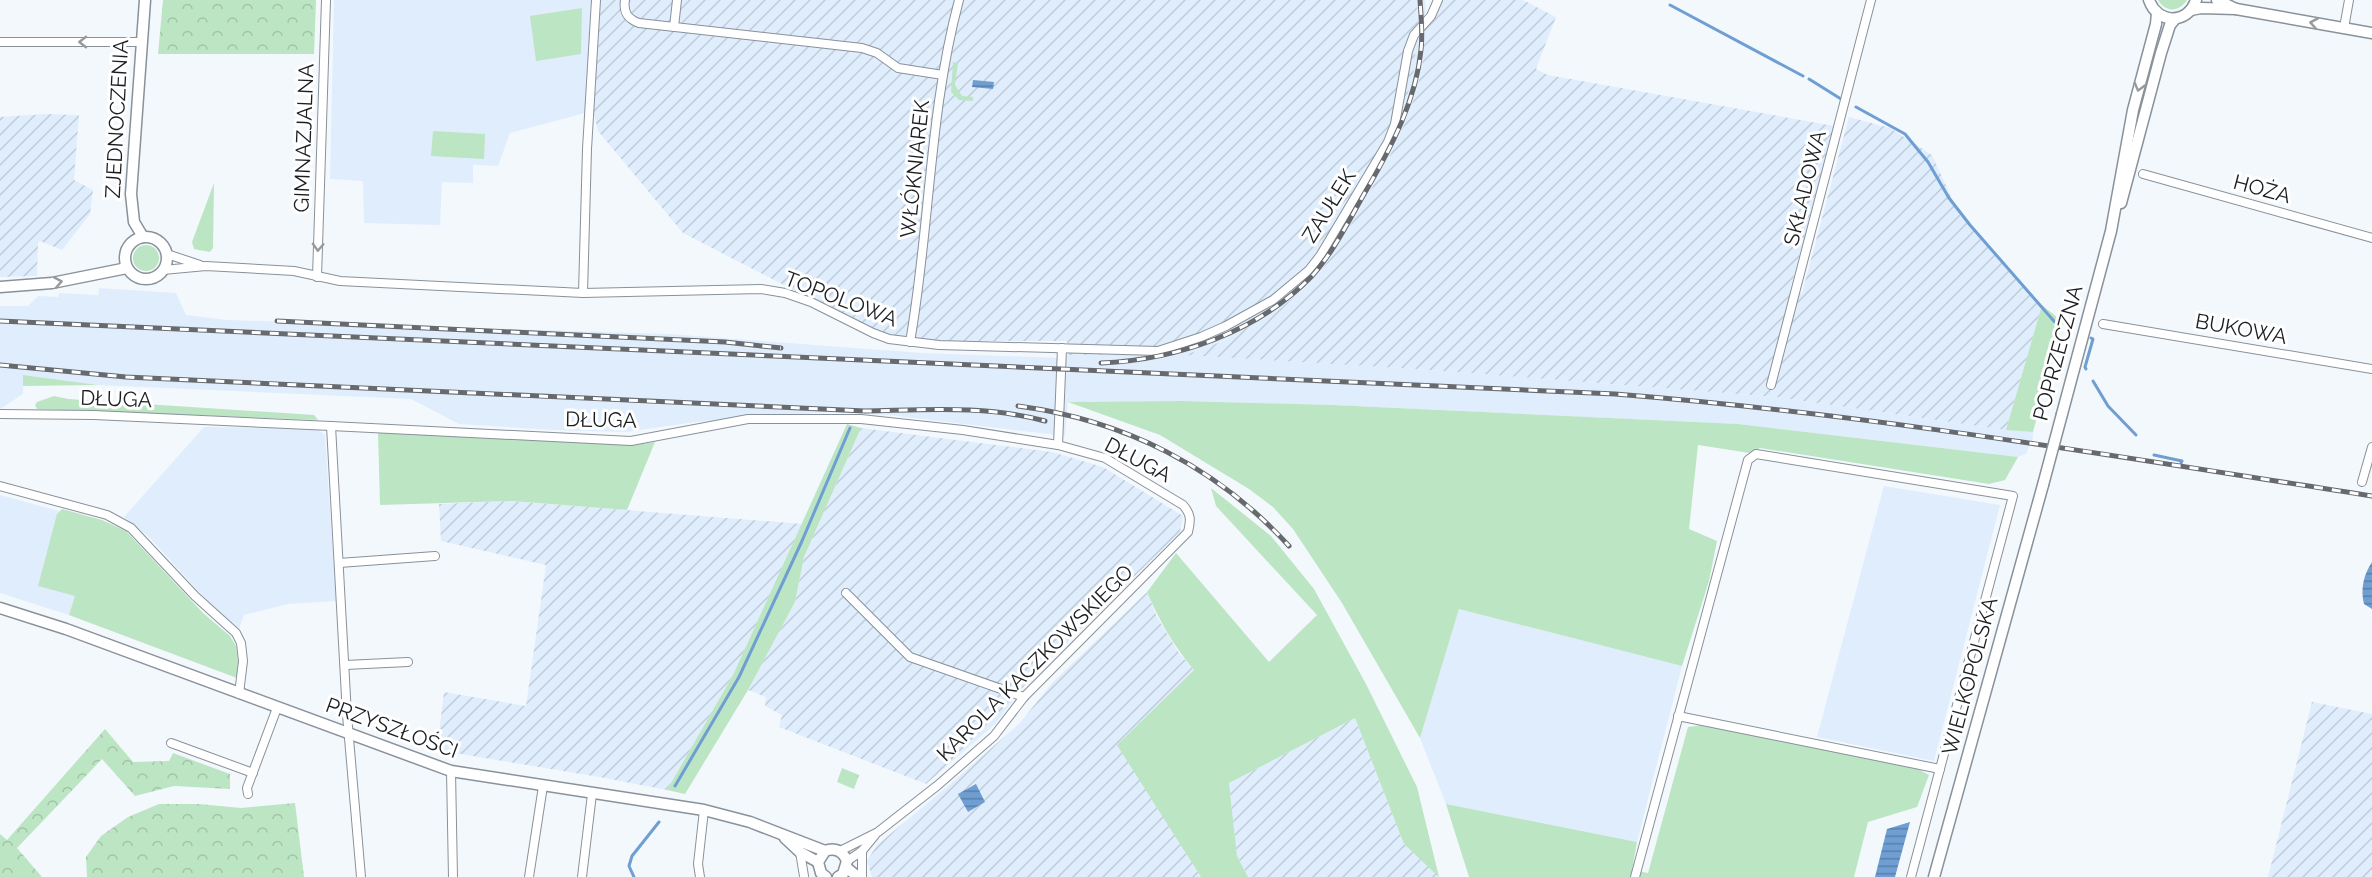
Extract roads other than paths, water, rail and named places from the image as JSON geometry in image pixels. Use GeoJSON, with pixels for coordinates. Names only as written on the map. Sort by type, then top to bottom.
{"type":"FeatureCollection","features":[{"type":"Feature","properties":{"kind":"street","name":"ZJEDNOCZENIA"},"geometry":{"type":"LineString","coordinates":[[144,237],[134,222],[130,194],[145,0]]}},
{"type":"Feature","properties":{"kind":"street","name":"GIMNAZJALNA"},"geometry":{"type":"LineString","coordinates":[[317,277],[326,0]]}},
{"type":"Feature","properties":{"kind":"street"},"geometry":{"type":"LineString","coordinates":[[583,293],[586,149],[596,0]]}},
{"type":"Feature","properties":{"kind":"street"},"geometry":{"type":"LineString","coordinates":[[625,0],[625,12],[632,20],[639,23],[862,48],[877,53],[898,68],[943,75]]}},
{"type":"Feature","properties":{"kind":"street"},"geometry":{"type":"LineString","coordinates":[[674,27],[677,0]]}},
{"type":"Feature","properties":{"kind":"street","name":"WŁÓKNIAREK"},"geometry":{"type":"LineString","coordinates":[[910,342],[921,281],[943,75],[959,0]]}},
{"type":"Feature","properties":{"kind":"street","name":"ZAUŁEK"},"geometry":{"type":"LineString","coordinates":[[1158,351],[1201,337],[1248,315],[1273,300],[1309,270],[1366,182],[1388,142],[1395,124],[1408,51],[1414,35],[1431,16],[1438,0]]}},
{"type":"Feature","properties":{"kind":"street","name":"SKŁADOWA"},"geometry":{"type":"LineString","coordinates":[[1771,385],[1871,0]]}},
{"type":"Feature","properties":{"kind":"street"},"geometry":{"type":"LineString","coordinates":[[2148,0],[2157,13],[2166,18],[2175,19],[2184,16],[2194,5],[2201,8],[2236,9],[2372,33]]}},
{"type":"Feature","properties":{"kind":"street"},"geometry":{"type":"LineString","coordinates":[[2217,0],[2236,9]]}},
{"type":"Feature","properties":{"kind":"street"},"geometry":{"type":"LineString","coordinates":[[2344,28],[2349,0]]}},
{"type":"Feature","properties":{"kind":"street","name":"POPRZECZNA"},"geometry":{"type":"LineString","coordinates":[[2043,485],[2110,231],[2133,110],[2157,13]]}},
{"type":"Feature","properties":{"kind":"street","name":"POPRZECZNA"},"geometry":{"type":"LineString","coordinates":[[2110,231],[2126,189],[2161,53],[2170,25],[2175,19]]}},
{"type":"Feature","properties":{"kind":"street"},"geometry":{"type":"LineString","coordinates":[[0,42],[141,42]]}},
{"type":"Feature","properties":{"kind":"street","name":"HOŻA"},"geometry":{"type":"LineString","coordinates":[[2143,174],[2372,238]]}},
{"type":"Feature","properties":{"kind":"street"},"geometry":{"type":"LineString","coordinates":[[167,254],[163,270],[159,275],[148,279],[136,277],[127,268],[125,262],[126,251],[133,241],[144,237],[156,239],[167,254],[202,266]]}},
{"type":"Feature","properties":{"kind":"street"},"geometry":{"type":"LineString","coordinates":[[163,270],[202,266]]}},
{"type":"Feature","properties":{"kind":"street","name":"TOPOLOWA"},"geometry":{"type":"LineString","coordinates":[[202,266],[294,271],[317,277],[370,283],[583,293],[740,288],[777,291],[811,302],[873,333],[910,342],[939,345],[1158,351]]}},
{"type":"Feature","properties":{"kind":"street"},"geometry":{"type":"LineString","coordinates":[[0,287],[52,284],[127,268]]}},
{"type":"Feature","properties":{"kind":"street","name":"BUKOWA"},"geometry":{"type":"LineString","coordinates":[[2103,324],[2372,369]]}},
{"type":"Feature","properties":{"kind":"street"},"geometry":{"type":"LineString","coordinates":[[1058,445],[1062,348]]}},
{"type":"Feature","properties":{"kind":"street","name":"DŁUGA"},"geometry":{"type":"LineString","coordinates":[[0,414],[94,415],[631,441],[748,419],[861,418],[963,430],[1058,445],[1105,458],[1183,505]]}},
{"type":"Feature","properties":{"kind":"street"},"geometry":{"type":"LineString","coordinates":[[331,426],[345,665],[361,877]]}},
{"type":"Feature","properties":{"kind":"street"},"geometry":{"type":"LineString","coordinates":[[2362,482],[2372,447]]}},
{"type":"Feature","properties":{"kind":"street"},"geometry":{"type":"LineString","coordinates":[[1635,877],[1748,460],[1756,454],[2013,496],[1911,877]]}},
{"type":"Feature","properties":{"kind":"street","name":"WIELKOPOLSKA"},"geometry":{"type":"LineString","coordinates":[[1934,877],[2043,485]]}},
{"type":"Feature","properties":{"kind":"street"},"geometry":{"type":"LineString","coordinates":[[0,486],[107,515],[131,528],[195,596],[236,633],[241,643],[243,661],[239,693]]}},
{"type":"Feature","properties":{"kind":"street","name":"KAROLA KACZKOWSKIEGO"},"geometry":{"type":"LineString","coordinates":[[844,860],[938,785],[994,736],[1024,697],[1188,532],[1191,521],[1189,511],[1183,505]]}},
{"type":"Feature","properties":{"kind":"street"},"geometry":{"type":"LineString","coordinates":[[339,563],[435,556]]}},
{"type":"Feature","properties":{"kind":"street"},"geometry":{"type":"LineString","coordinates":[[846,593],[910,657],[1024,697]]}},
{"type":"Feature","properties":{"kind":"street","name":"PRZYSZŁOŚCI"},"geometry":{"type":"LineString","coordinates":[[0,608],[66,629],[451,771],[704,810],[750,822],[825,851],[834,849],[844,860]]}},
{"type":"Feature","properties":{"kind":"street"},"geometry":{"type":"LineString","coordinates":[[345,665],[408,662]]}},
{"type":"Feature","properties":{"kind":"street"},"geometry":{"type":"LineString","coordinates":[[248,794],[247,788],[278,708]]}},
{"type":"Feature","properties":{"kind":"street","name":"WIELKOPOLSKA"},"geometry":{"type":"LineString","coordinates":[[1678,716],[1940,770]]}},
{"type":"Feature","properties":{"kind":"street"},"geometry":{"type":"LineString","coordinates":[[171,743],[253,773]]}},
{"type":"Feature","properties":{"kind":"street"},"geometry":{"type":"LineString","coordinates":[[451,771],[453,877]]}},
{"type":"Feature","properties":{"kind":"street"},"geometry":{"type":"LineString","coordinates":[[529,877],[543,786]]}},
{"type":"Feature","properties":{"kind":"street"},"geometry":{"type":"LineString","coordinates":[[582,877],[592,794]]}},
{"type":"Feature","properties":{"kind":"street"},"geometry":{"type":"LineString","coordinates":[[700,877],[698,853],[704,810]]}},
{"type":"Feature","properties":{"kind":"street","name":"KAROLA KACZKOWSKIEGO"},"geometry":{"type":"LineString","coordinates":[[844,860],[862,851],[878,832]]}},
{"type":"Feature","properties":{"kind":"street"},"geometry":{"type":"LineString","coordinates":[[783,836],[822,872]]}},
{"type":"Feature","properties":{"kind":"street"},"geometry":{"type":"LineString","coordinates":[[822,872],[825,851]]}},
{"type":"Feature","properties":{"kind":"street"},"geometry":{"type":"LineString","coordinates":[[860,877],[862,851]]}},
{"type":"Feature","properties":{"kind":"street"},"geometry":{"type":"LineString","coordinates":[[800,852],[804,877],[822,872]]}},
{"type":"Feature","properties":{"kind":"street"},"geometry":{"type":"LineString","coordinates":[[838,877],[844,860],[860,877]]}},
{"type":"Feature","properties":{"kind":"water"},"geometry":{"type":"Polygon","coordinates":[[[973,80],[994,82],[993,89],[972,87],[973,80]]]}},
{"type":"Feature","properties":{"kind":"water"},"geometry":{"type":"Polygon","coordinates":[[[2372,562],[2372,609],[2364,604],[2362,593],[2365,577],[2372,562]]]}},
{"type":"Feature","properties":{"kind":"water"},"geometry":{"type":"Polygon","coordinates":[[[976,784],[985,802],[968,812],[958,794],[976,784]]]}},
{"type":"Feature","properties":{"kind":"water"},"geometry":{"type":"Polygon","coordinates":[[[1910,822],[1895,877],[1875,877],[1887,829],[1910,822]]]}},
{"type":"Feature","properties":{"kind":"waterway"},"geometry":{"type":"LineString","coordinates":[[1670,5],[1803,76]]}},
{"type":"Feature","properties":{"kind":"waterway"},"geometry":{"type":"LineString","coordinates":[[1809,79],[1841,99]]}},
{"type":"Feature","properties":{"kind":"waterway"},"geometry":{"type":"LineString","coordinates":[[1856,107],[1905,134],[1928,162],[1949,198],[1970,225],[2060,328]]}},
{"type":"Feature","properties":{"kind":"waterway"},"geometry":{"type":"LineString","coordinates":[[2086,369],[2093,339],[2091,338]]}},
{"type":"Feature","properties":{"kind":"waterway"},"geometry":{"type":"LineString","coordinates":[[2093,381],[2108,406],[2136,435]]}},
{"type":"Feature","properties":{"kind":"waterway"},"geometry":{"type":"LineString","coordinates":[[675,786],[739,677],[802,541],[850,428]]}},
{"type":"Feature","properties":{"kind":"waterway"},"geometry":{"type":"LineString","coordinates":[[2154,455],[2182,461],[2181,463]]}},
{"type":"Feature","properties":{"kind":"waterway"},"geometry":{"type":"LineString","coordinates":[[634,877],[629,866],[632,856],[659,822]]}},
{"type":"Feature","properties":{"kind":"railway"},"geometry":{"type":"LineString","coordinates":[[1101,363],[1158,356],[1214,340],[1266,313],[1311,277],[1341,234],[1402,122],[1414,87],[1421,50],[1420,0]]}},
{"type":"Feature","properties":{"kind":"railway"},"geometry":{"type":"LineString","coordinates":[[0,321],[1615,394],[1900,425],[2372,496]]}},
{"type":"Feature","properties":{"kind":"railway"},"geometry":{"type":"LineString","coordinates":[[277,321],[725,342],[781,348]]}},
{"type":"Feature","properties":{"kind":"railway"},"geometry":{"type":"LineString","coordinates":[[0,365],[126,377],[865,411],[978,411],[1045,421]]}},
{"type":"Feature","properties":{"kind":"railway"},"geometry":{"type":"LineString","coordinates":[[1018,406],[1095,423],[1166,452],[1200,471],[1231,493],[1289,546]]}}]}
